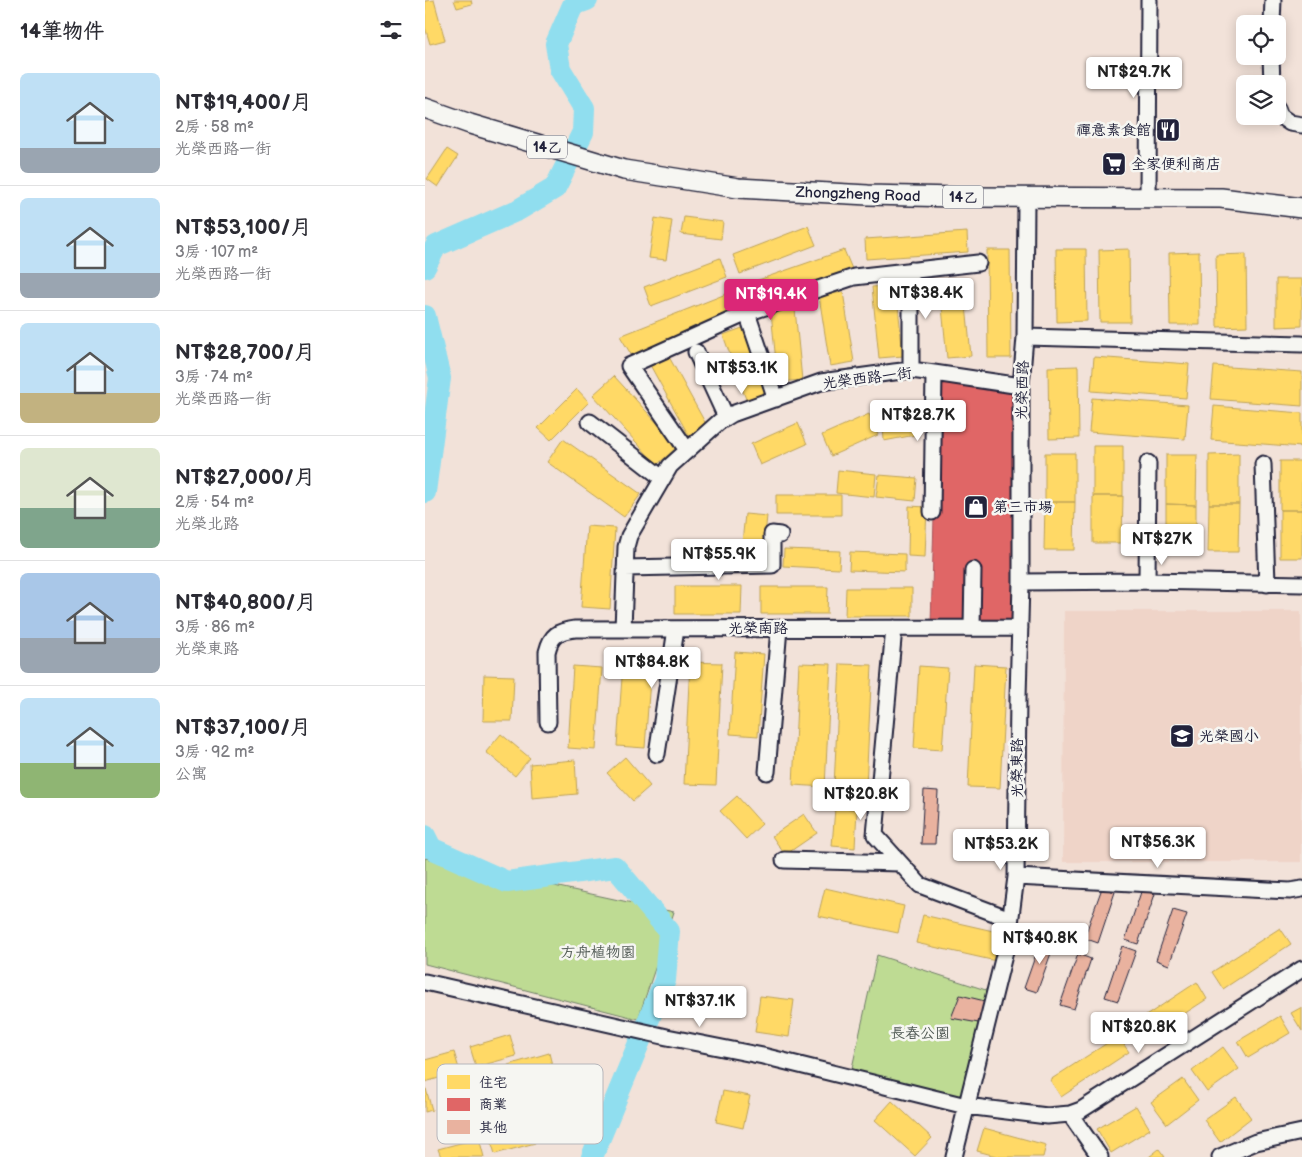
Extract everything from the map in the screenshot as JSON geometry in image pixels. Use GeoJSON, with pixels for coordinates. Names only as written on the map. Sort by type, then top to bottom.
{"type":"FeatureCollection","features":[{"type":"Feature","properties":{"kind":"main road","name":"Zhongzheng Road"},"geometry":{"type":"LineString","coordinates":[[425,108],[470,124],[625,170],[738,188],[868,195],[1026,198],[1221,198],[1302,208]]}},
{"type":"Feature","properties":{"kind":"street"},"geometry":{"type":"LineString","coordinates":[[1149,0],[1149,197]]}},
{"type":"Feature","properties":{"kind":"street"},"geometry":{"type":"LineString","coordinates":[[1272,15],[1273,0]]}},
{"type":"Feature","properties":{"kind":"street"},"geometry":{"type":"LineString","coordinates":[[1286,120],[1302,125]]}},
{"type":"Feature","properties":{"kind":"street","name":"光榮西路"},"geometry":{"type":"LineString","coordinates":[[1021,582],[1021,386],[1025,337],[1026,198]]}},
{"type":"Feature","properties":{"kind":"street"},"geometry":{"type":"LineString","coordinates":[[687,450],[629,366],[747,313],[855,277],[978,263]]}},
{"type":"Feature","properties":{"kind":"street"},"geometry":{"type":"LineString","coordinates":[[911,270],[911,370]]}},
{"type":"Feature","properties":{"kind":"street"},"geometry":{"type":"LineString","coordinates":[[747,313],[776,399]]}},
{"type":"Feature","properties":{"kind":"street"},"geometry":{"type":"LineString","coordinates":[[1025,337],[1302,344]]}},
{"type":"Feature","properties":{"kind":"street"},"geometry":{"type":"LineString","coordinates":[[696,352],[725,417]]}},
{"type":"Feature","properties":{"kind":"street","name":"光榮西路一街"},"geometry":{"type":"LineString","coordinates":[[623,629],[626,547],[629,536],[670,466],[725,417],[821,382],[911,370],[1021,386]]}},
{"type":"Feature","properties":{"kind":"street"},"geometry":{"type":"LineString","coordinates":[[932,512],[934,373]]}},
{"type":"Feature","properties":{"kind":"street"},"geometry":{"type":"LineString","coordinates":[[590,422],[662,478]]}},
{"type":"Feature","properties":{"kind":"street"},"geometry":{"type":"LineString","coordinates":[[1147,581],[1148,463]]}},
{"type":"Feature","properties":{"kind":"street"},"geometry":{"type":"LineString","coordinates":[[1263,464],[1267,584]]}},
{"type":"Feature","properties":{"kind":"street"},"geometry":{"type":"LineString","coordinates":[[625,568],[772,565],[772,534],[780,534]]}},
{"type":"Feature","properties":{"kind":"street"},"geometry":{"type":"LineString","coordinates":[[972,628],[973,570]]}},
{"type":"Feature","properties":{"kind":"street"},"geometry":{"type":"LineString","coordinates":[[1021,582],[1147,581],[1302,584]]}},
{"type":"Feature","properties":{"kind":"street","name":"光榮東路"},"geometry":{"type":"LineString","coordinates":[[954,1157],[1008,939],[1016,877],[1021,582]]}},
{"type":"Feature","properties":{"kind":"street"},"geometry":{"type":"LineString","coordinates":[[767,772],[779,628]]}},
{"type":"Feature","properties":{"kind":"street"},"geometry":{"type":"LineString","coordinates":[[894,628],[875,835],[920,885],[1010,919]]}},
{"type":"Feature","properties":{"kind":"street","name":"光榮南路"},"geometry":{"type":"LineString","coordinates":[[548,722],[547,652],[549,643],[555,635],[564,630],[1020,628]]}},
{"type":"Feature","properties":{"kind":"street"},"geometry":{"type":"LineString","coordinates":[[657,754],[676,629]]}},
{"type":"Feature","properties":{"kind":"street"},"geometry":{"type":"LineString","coordinates":[[784,860],[900,863]]}},
{"type":"Feature","properties":{"kind":"street"},"geometry":{"type":"LineString","coordinates":[[1016,877],[1302,890]]}},
{"type":"Feature","properties":{"kind":"street"},"geometry":{"type":"LineString","coordinates":[[425,982],[667,1037],[763,1056],[966,1106],[1047,1116],[1070,1114],[1081,1110],[1302,969]]}},
{"type":"Feature","properties":{"kind":"street"},"geometry":{"type":"LineString","coordinates":[[1070,1114],[1100,1157]]}},
{"type":"Feature","properties":{"kind":"street"},"geometry":{"type":"LineString","coordinates":[[1221,1157],[1256,1142],[1302,1132]]}},
{"type":"Feature","properties":{"kind":"shaded area","name":"光榮國小"},"geometry":{"type":"Polygon","coordinates":[[[1064,611],[1301,611],[1301,862],[1063,862],[1064,611]]]}},
{"type":"Feature","properties":{"kind":"green space","name":"方舟植物園"},"geometry":{"type":"Polygon","coordinates":[[[425,858],[674,912],[638,1019],[425,964],[425,858]]]}},
{"type":"Feature","properties":{"kind":"green space","name":"長春公園"},"geometry":{"type":"Polygon","coordinates":[[[877,955],[992,992],[964,1106],[850,1077],[877,955]]]}},
{"type":"Feature","properties":{"kind":"building: 住宅"},"geometry":{"type":"Polygon","coordinates":[[[434,0],[445,40],[430,44],[425,27],[425,1],[434,0]]]}},
{"type":"Feature","properties":{"kind":"building: 住宅"},"geometry":{"type":"Polygon","coordinates":[[[454,0],[471,0],[472,4],[457,8],[454,0]]]}},
{"type":"Feature","properties":{"kind":"building: 住宅"},"geometry":{"type":"Polygon","coordinates":[[[447,149],[458,156],[438,187],[427,179],[447,149]]]}},
{"type":"Feature","properties":{"kind":"building: 住宅"},"geometry":{"type":"Polygon","coordinates":[[[684,217],[723,222],[721,239],[681,234],[684,217]]]}},
{"type":"Feature","properties":{"kind":"building: 住宅"},"geometry":{"type":"Polygon","coordinates":[[[655,218],[672,221],[666,260],[649,258],[655,218]]]}},
{"type":"Feature","properties":{"kind":"building: 住宅"},"geometry":{"type":"Polygon","coordinates":[[[808,226],[816,245],[740,274],[733,255],[808,226]]]}},
{"type":"Feature","properties":{"kind":"building: 住宅"},"geometry":{"type":"Polygon","coordinates":[[[967,232],[968,252],[866,259],[865,239],[967,232]]]}},
{"type":"Feature","properties":{"kind":"building: 住宅"},"geometry":{"type":"Polygon","coordinates":[[[1056,249],[1086,249],[1087,321],[1057,322],[1056,249]]]}},
{"type":"Feature","properties":{"kind":"building: 住宅"},"geometry":{"type":"Polygon","coordinates":[[[1129,249],[1130,322],[1100,322],[1099,250],[1129,249]]]}},
{"type":"Feature","properties":{"kind":"building: 住宅"},"geometry":{"type":"Polygon","coordinates":[[[844,250],[852,269],[755,302],[747,284],[844,250]]]}},
{"type":"Feature","properties":{"kind":"building: 住宅"},"geometry":{"type":"Polygon","coordinates":[[[987,250],[1010,250],[1011,358],[988,358],[987,250]]]}},
{"type":"Feature","properties":{"kind":"building: 住宅"},"geometry":{"type":"Polygon","coordinates":[[[1199,252],[1200,325],[1170,325],[1169,253],[1199,252]]]}},
{"type":"Feature","properties":{"kind":"building: 住宅"},"geometry":{"type":"Polygon","coordinates":[[[1246,254],[1247,326],[1217,327],[1216,255],[1246,254]]]}},
{"type":"Feature","properties":{"kind":"building: 住宅"},"geometry":{"type":"Polygon","coordinates":[[[720,258],[727,277],[651,306],[644,287],[720,258]]]}},
{"type":"Feature","properties":{"kind":"building: 住宅"},"geometry":{"type":"Polygon","coordinates":[[[1276,279],[1302,279],[1302,326],[1276,327],[1276,279]]]}},
{"type":"Feature","properties":{"kind":"building: 住宅"},"geometry":{"type":"Polygon","coordinates":[[[896,285],[903,356],[879,358],[872,287],[896,285]]]}},
{"type":"Feature","properties":{"kind":"building: 住宅"},"geometry":{"type":"Polygon","coordinates":[[[964,285],[971,356],[947,358],[940,287],[964,285]]]}},
{"type":"Feature","properties":{"kind":"building: 住宅"},"geometry":{"type":"Polygon","coordinates":[[[736,290],[743,309],[632,356],[620,336],[736,290]]]}},
{"type":"Feature","properties":{"kind":"building: 住宅"},"geometry":{"type":"Polygon","coordinates":[[[843,292],[854,362],[830,366],[819,296],[843,292]]]}},
{"type":"Feature","properties":{"kind":"building: 住宅"},"geometry":{"type":"Polygon","coordinates":[[[795,309],[802,380],[778,382],[771,312],[795,309]]]}},
{"type":"Feature","properties":{"kind":"building: 住宅"},"geometry":{"type":"Polygon","coordinates":[[[745,327],[770,394],[747,402],[723,335],[745,327]]]}},
{"type":"Feature","properties":{"kind":"building: 住宅"},"geometry":{"type":"Polygon","coordinates":[[[668,355],[707,426],[689,436],[650,365],[668,355]]]}},
{"type":"Feature","properties":{"kind":"building: 住宅"},"geometry":{"type":"Polygon","coordinates":[[[1094,357],[1189,364],[1186,398],[1091,391],[1094,357]]]}},
{"type":"Feature","properties":{"kind":"building: 住宅"},"geometry":{"type":"Polygon","coordinates":[[[1078,366],[1079,438],[1049,439],[1048,367],[1078,366]]]}},
{"type":"Feature","properties":{"kind":"building: 住宅"},"geometry":{"type":"Polygon","coordinates":[[[1214,366],[1302,372],[1302,406],[1211,399],[1214,366]]]}},
{"type":"Feature","properties":{"kind":"building: 住宅"},"geometry":{"type":"Polygon","coordinates":[[[614,376],[678,446],[657,465],[593,395],[614,376]]]}},
{"type":"Feature","properties":{"kind":"building: 住宅"},"geometry":{"type":"Polygon","coordinates":[[[577,389],[589,402],[551,440],[538,428],[577,389]]]}},
{"type":"Feature","properties":{"kind":"building: 住宅"},"geometry":{"type":"Polygon","coordinates":[[[1092,398],[1188,405],[1185,439],[1089,432],[1092,398]]]}},
{"type":"Feature","properties":{"kind":"building: 住宅"},"geometry":{"type":"Polygon","coordinates":[[[914,405],[915,435],[884,441],[882,410],[914,405]]]}},
{"type":"Feature","properties":{"kind":"building: 住宅"},"geometry":{"type":"Polygon","coordinates":[[[1214,406],[1302,413],[1302,447],[1211,440],[1214,406]]]}},
{"type":"Feature","properties":{"kind":"building: 住宅"},"geometry":{"type":"Polygon","coordinates":[[[869,414],[878,435],[831,456],[822,435],[869,414]]]}},
{"type":"Feature","properties":{"kind":"building: 住宅"},"geometry":{"type":"Polygon","coordinates":[[[798,423],[807,444],[760,465],[751,444],[798,423]]]}},
{"type":"Feature","properties":{"kind":"building: 住宅"},"geometry":{"type":"Polygon","coordinates":[[[563,439],[641,494],[624,517],[547,462],[563,439]]]}},
{"type":"Feature","properties":{"kind":"building: 住宅"},"geometry":{"type":"Polygon","coordinates":[[[1093,446],[1123,446],[1123,496],[1093,496],[1093,446]]]}},
{"type":"Feature","properties":{"kind":"building: 住宅"},"geometry":{"type":"Polygon","coordinates":[[[1045,453],[1075,453],[1075,502],[1045,502],[1045,453]]]}},
{"type":"Feature","properties":{"kind":"building: 住宅"},"geometry":{"type":"Polygon","coordinates":[[[1239,454],[1239,504],[1209,504],[1209,455],[1239,454]]]}},
{"type":"Feature","properties":{"kind":"building: 住宅"},"geometry":{"type":"Polygon","coordinates":[[[1166,455],[1197,455],[1196,505],[1166,504],[1166,455]]]}},
{"type":"Feature","properties":{"kind":"building: 住宅"},"geometry":{"type":"Polygon","coordinates":[[[1280,461],[1302,461],[1302,510],[1280,510],[1280,461]]]}},
{"type":"Feature","properties":{"kind":"building: 住宅"},"geometry":{"type":"Polygon","coordinates":[[[838,470],[876,474],[874,497],[836,493],[838,470]]]}},
{"type":"Feature","properties":{"kind":"building: 住宅"},"geometry":{"type":"Polygon","coordinates":[[[879,475],[917,478],[915,501],[876,497],[879,475]]]}},
{"type":"Feature","properties":{"kind":"building: 住宅"},"geometry":{"type":"Polygon","coordinates":[[[776,495],[841,495],[841,515],[776,515],[776,495]]]}},
{"type":"Feature","properties":{"kind":"building: 住宅"},"geometry":{"type":"Polygon","coordinates":[[[1093,496],[1123,496],[1122,543],[1093,543],[1093,496]]]}},
{"type":"Feature","properties":{"kind":"building: 住宅"},"geometry":{"type":"Polygon","coordinates":[[[1045,502],[1075,502],[1074,550],[1044,550],[1045,502]]]}},
{"type":"Feature","properties":{"kind":"building: 住宅"},"geometry":{"type":"Polygon","coordinates":[[[1166,504],[1196,505],[1196,552],[1166,552],[1166,504]]]}},
{"type":"Feature","properties":{"kind":"building: 住宅"},"geometry":{"type":"Polygon","coordinates":[[[1209,504],[1239,504],[1238,552],[1208,552],[1209,504]]]}},
{"type":"Feature","properties":{"kind":"building: 住宅"},"geometry":{"type":"Polygon","coordinates":[[[909,506],[927,507],[925,557],[908,556],[909,506]]]}},
{"type":"Feature","properties":{"kind":"building: 住宅"},"geometry":{"type":"Polygon","coordinates":[[[1280,510],[1302,510],[1302,558],[1280,558],[1280,510]]]}},
{"type":"Feature","properties":{"kind":"building: 住宅"},"geometry":{"type":"Polygon","coordinates":[[[745,514],[767,516],[763,554],[741,552],[745,514]]]}},
{"type":"Feature","properties":{"kind":"building: 住宅"},"geometry":{"type":"Polygon","coordinates":[[[587,526],[615,528],[610,609],[581,607],[587,526]]]}},
{"type":"Feature","properties":{"kind":"building: 住宅"},"geometry":{"type":"Polygon","coordinates":[[[784,549],[840,551],[839,569],[783,566],[784,549]]]}},
{"type":"Feature","properties":{"kind":"building: 住宅"},"geometry":{"type":"Polygon","coordinates":[[[850,552],[905,554],[905,572],[849,570],[850,552]]]}},
{"type":"Feature","properties":{"kind":"building: 住宅"},"geometry":{"type":"Polygon","coordinates":[[[675,586],[742,586],[741,614],[675,614],[675,586]]]}},
{"type":"Feature","properties":{"kind":"building: 住宅"},"geometry":{"type":"Polygon","coordinates":[[[761,587],[828,587],[827,614],[761,614],[761,587]]]}},
{"type":"Feature","properties":{"kind":"building: 住宅"},"geometry":{"type":"Polygon","coordinates":[[[846,588],[912,588],[912,616],[845,616],[846,588]]]}},
{"type":"Feature","properties":{"kind":"building: 住宅"},"geometry":{"type":"Polygon","coordinates":[[[735,652],[764,654],[758,736],[730,734],[735,652]]]}},
{"type":"Feature","properties":{"kind":"building: 住宅"},"geometry":{"type":"Polygon","coordinates":[[[690,662],[722,663],[716,785],[684,784],[690,662]]]}},
{"type":"Feature","properties":{"kind":"building: 住宅"},"geometry":{"type":"Polygon","coordinates":[[[799,663],[831,664],[825,787],[793,785],[799,663]]]}},
{"type":"Feature","properties":{"kind":"building: 住宅"},"geometry":{"type":"Polygon","coordinates":[[[623,664],[651,666],[645,748],[617,746],[623,664]]]}},
{"type":"Feature","properties":{"kind":"building: 住宅"},"geometry":{"type":"Polygon","coordinates":[[[840,664],[872,665],[866,787],[834,786],[840,664]]]}},
{"type":"Feature","properties":{"kind":"building: 住宅"},"geometry":{"type":"Polygon","coordinates":[[[974,664],[1006,666],[1000,788],[968,787],[974,664]]]}},
{"type":"Feature","properties":{"kind":"building: 住宅"},"geometry":{"type":"Polygon","coordinates":[[[573,666],[602,668],[596,750],[568,748],[573,666]]]}},
{"type":"Feature","properties":{"kind":"building: 住宅"},"geometry":{"type":"Polygon","coordinates":[[[919,666],[948,668],[942,750],[914,748],[919,666]]]}},
{"type":"Feature","properties":{"kind":"building: 住宅"},"geometry":{"type":"Polygon","coordinates":[[[484,675],[514,676],[512,721],[483,721],[484,675]]]}},
{"type":"Feature","properties":{"kind":"building: 住宅"},"geometry":{"type":"Polygon","coordinates":[[[501,734],[530,758],[515,776],[486,752],[501,734]]]}},
{"type":"Feature","properties":{"kind":"building: 住宅"},"geometry":{"type":"Polygon","coordinates":[[[625,757],[650,786],[633,801],[607,773],[625,757]]]}},
{"type":"Feature","properties":{"kind":"building: 住宅"},"geometry":{"type":"Polygon","coordinates":[[[575,760],[577,794],[532,798],[530,764],[575,760]]]}},
{"type":"Feature","properties":{"kind":"building: 住宅"},"geometry":{"type":"Polygon","coordinates":[[[737,796],[762,824],[746,839],[720,811],[737,796]]]}},
{"type":"Feature","properties":{"kind":"building: 住宅"},"geometry":{"type":"Polygon","coordinates":[[[835,808],[857,809],[855,848],[832,846],[835,808]]]}},
{"type":"Feature","properties":{"kind":"building: 住宅"},"geometry":{"type":"Polygon","coordinates":[[[804,814],[817,833],[785,855],[772,836],[804,814]]]}},
{"type":"Feature","properties":{"kind":"building: 住宅"},"geometry":{"type":"Polygon","coordinates":[[[825,888],[904,906],[898,933],[818,916],[825,888]]]}},
{"type":"Feature","properties":{"kind":"building: 住宅"},"geometry":{"type":"Polygon","coordinates":[[[923,915],[1002,933],[996,961],[916,943],[923,915]]]}},
{"type":"Feature","properties":{"kind":"building: 住宅"},"geometry":{"type":"Polygon","coordinates":[[[1280,928],[1291,944],[1223,989],[1212,972],[1280,928]]]}},
{"type":"Feature","properties":{"kind":"building: 住宅"},"geometry":{"type":"Polygon","coordinates":[[[1197,982],[1207,999],[1139,1043],[1129,1027],[1197,982]]]}},
{"type":"Feature","properties":{"kind":"building: 住宅"},"geometry":{"type":"Polygon","coordinates":[[[760,996],[794,1000],[789,1037],[755,1032],[760,996]]]}},
{"type":"Feature","properties":{"kind":"building: 住宅"},"geometry":{"type":"Polygon","coordinates":[[[1302,1007],[1302,1031],[1291,1013],[1302,1007]]]}},
{"type":"Feature","properties":{"kind":"building: 住宅"},"geometry":{"type":"Polygon","coordinates":[[[1280,1016],[1290,1033],[1248,1058],[1238,1041],[1280,1016]]]}},
{"type":"Feature","properties":{"kind":"building: 住宅"},"geometry":{"type":"Polygon","coordinates":[[[510,1035],[516,1056],[487,1064],[475,1064],[470,1047],[510,1035]]]}},
{"type":"Feature","properties":{"kind":"building: 住宅"},"geometry":{"type":"Polygon","coordinates":[[[1118,1036],[1129,1052],[1061,1097],[1050,1080],[1118,1036]]]}},
{"type":"Feature","properties":{"kind":"building: 住宅"},"geometry":{"type":"Polygon","coordinates":[[[1223,1047],[1239,1069],[1207,1092],[1192,1071],[1223,1047]]]}},
{"type":"Feature","properties":{"kind":"building: 住宅"},"geometry":{"type":"Polygon","coordinates":[[[454,1052],[458,1064],[437,1064],[437,1079],[425,1082],[425,1060],[454,1052]]]}},
{"type":"Feature","properties":{"kind":"building: 住宅"},"geometry":{"type":"Polygon","coordinates":[[[549,1053],[552,1064],[511,1064],[549,1053]]]}},
{"type":"Feature","properties":{"kind":"building: 住宅"},"geometry":{"type":"Polygon","coordinates":[[[1183,1079],[1198,1100],[1167,1124],[1151,1102],[1183,1079]]]}},
{"type":"Feature","properties":{"kind":"building: 住宅"},"geometry":{"type":"Polygon","coordinates":[[[425,1090],[432,1110],[425,1112],[425,1090]]]}},
{"type":"Feature","properties":{"kind":"building: 住宅"},"geometry":{"type":"Polygon","coordinates":[[[723,1091],[750,1096],[743,1128],[716,1122],[723,1091]]]}},
{"type":"Feature","properties":{"kind":"building: 住宅"},"geometry":{"type":"Polygon","coordinates":[[[1236,1097],[1251,1118],[1220,1142],[1204,1120],[1236,1097]]]}},
{"type":"Feature","properties":{"kind":"building: 住宅"},"geometry":{"type":"Polygon","coordinates":[[[892,1101],[932,1138],[915,1156],[875,1120],[892,1101]]]}},
{"type":"Feature","properties":{"kind":"building: 住宅"},"geometry":{"type":"Polygon","coordinates":[[[1136,1106],[1150,1129],[1111,1153],[1097,1129],[1136,1106]]]}},
{"type":"Feature","properties":{"kind":"building: 住宅"},"geometry":{"type":"Polygon","coordinates":[[[984,1128],[1046,1145],[1043,1157],[1000,1157],[977,1151],[984,1128]]]}},
{"type":"Feature","properties":{"kind":"building: 住宅"},"geometry":{"type":"Polygon","coordinates":[[[457,1144],[481,1144],[484,1157],[441,1157],[438,1149],[457,1144]]]}},
{"type":"Feature","properties":{"kind":"building: 住宅"},"geometry":{"type":"Polygon","coordinates":[[[492,1144],[531,1144],[495,1154],[492,1144]]]}},
{"type":"Feature","properties":{"kind":"building: 住宅"},"geometry":{"type":"Polygon","coordinates":[[[1159,1149],[1165,1157],[1149,1157],[1159,1149]]]}},
{"type":"Feature","properties":{"kind":"building: 商業","name":"第三市場"},"geometry":{"type":"Polygon","coordinates":[[[938,377],[1016,391],[1017,623],[931,624],[938,377]]]}},
{"type":"Feature","properties":{"kind":"building: 其他"},"geometry":{"type":"Polygon","coordinates":[[[924,790],[938,791],[935,844],[921,844],[924,790]]]}},
{"type":"Feature","properties":{"kind":"building: 其他"},"geometry":{"type":"Polygon","coordinates":[[[1102,888],[1115,892],[1098,943],[1084,938],[1102,888]]]}},
{"type":"Feature","properties":{"kind":"building: 其他"},"geometry":{"type":"Polygon","coordinates":[[[1142,889],[1155,894],[1138,944],[1125,940],[1142,889]]]}},
{"type":"Feature","properties":{"kind":"building: 其他"},"geometry":{"type":"Polygon","coordinates":[[[1173,910],[1187,914],[1169,965],[1156,960],[1173,910]]]}},
{"type":"Feature","properties":{"kind":"building: 其他"},"geometry":{"type":"Polygon","coordinates":[[[1042,937],[1055,942],[1037,992],[1024,988],[1042,937]]]}},
{"type":"Feature","properties":{"kind":"building: 其他"},"geometry":{"type":"Polygon","coordinates":[[[1122,946],[1136,951],[1118,1001],[1105,997],[1122,946]]]}},
{"type":"Feature","properties":{"kind":"building: 其他"},"geometry":{"type":"Polygon","coordinates":[[[1078,954],[1091,959],[1074,1009],[1060,1005],[1078,954]]]}},
{"type":"Feature","properties":{"kind":"building: 其他"},"geometry":{"type":"Polygon","coordinates":[[[960,995],[989,1002],[984,1024],[951,1018],[960,995]]]}},
{"type":"Feature","properties":{"kind":"waterway"},"geometry":{"type":"LineString","coordinates":[[425,267],[436,246],[518,210],[555,188],[583,132],[584,108],[560,69],[556,44],[573,5],[587,0]]}},
{"type":"Feature","properties":{"kind":"waterway"},"geometry":{"type":"LineString","coordinates":[[425,316],[440,378],[425,492]]}},
{"type":"Feature","properties":{"kind":"waterway"},"geometry":{"type":"LineString","coordinates":[[425,836],[431,848],[507,882],[615,867],[669,931],[665,980],[603,1130]]}},
{"type":"Feature","properties":{"kind":"waterway"},"geometry":{"type":"LineString","coordinates":[[592,1157],[597,1144]]}},
{"type":"Feature","properties":{"kind":"place","name":"禪意素食館"},"geometry":{"type":"Point","coordinates":[1168,130]}},
{"type":"Feature","properties":{"kind":"place","name":"全家便利商店"},"geometry":{"type":"Point","coordinates":[1114,164]}},
{"type":"Feature","properties":{"kind":"place","name":"第三市場"},"geometry":{"type":"Point","coordinates":[976,507]}},
{"type":"Feature","properties":{"kind":"place","name":"光榮國小"},"geometry":{"type":"Point","coordinates":[1182,736]}}]}
